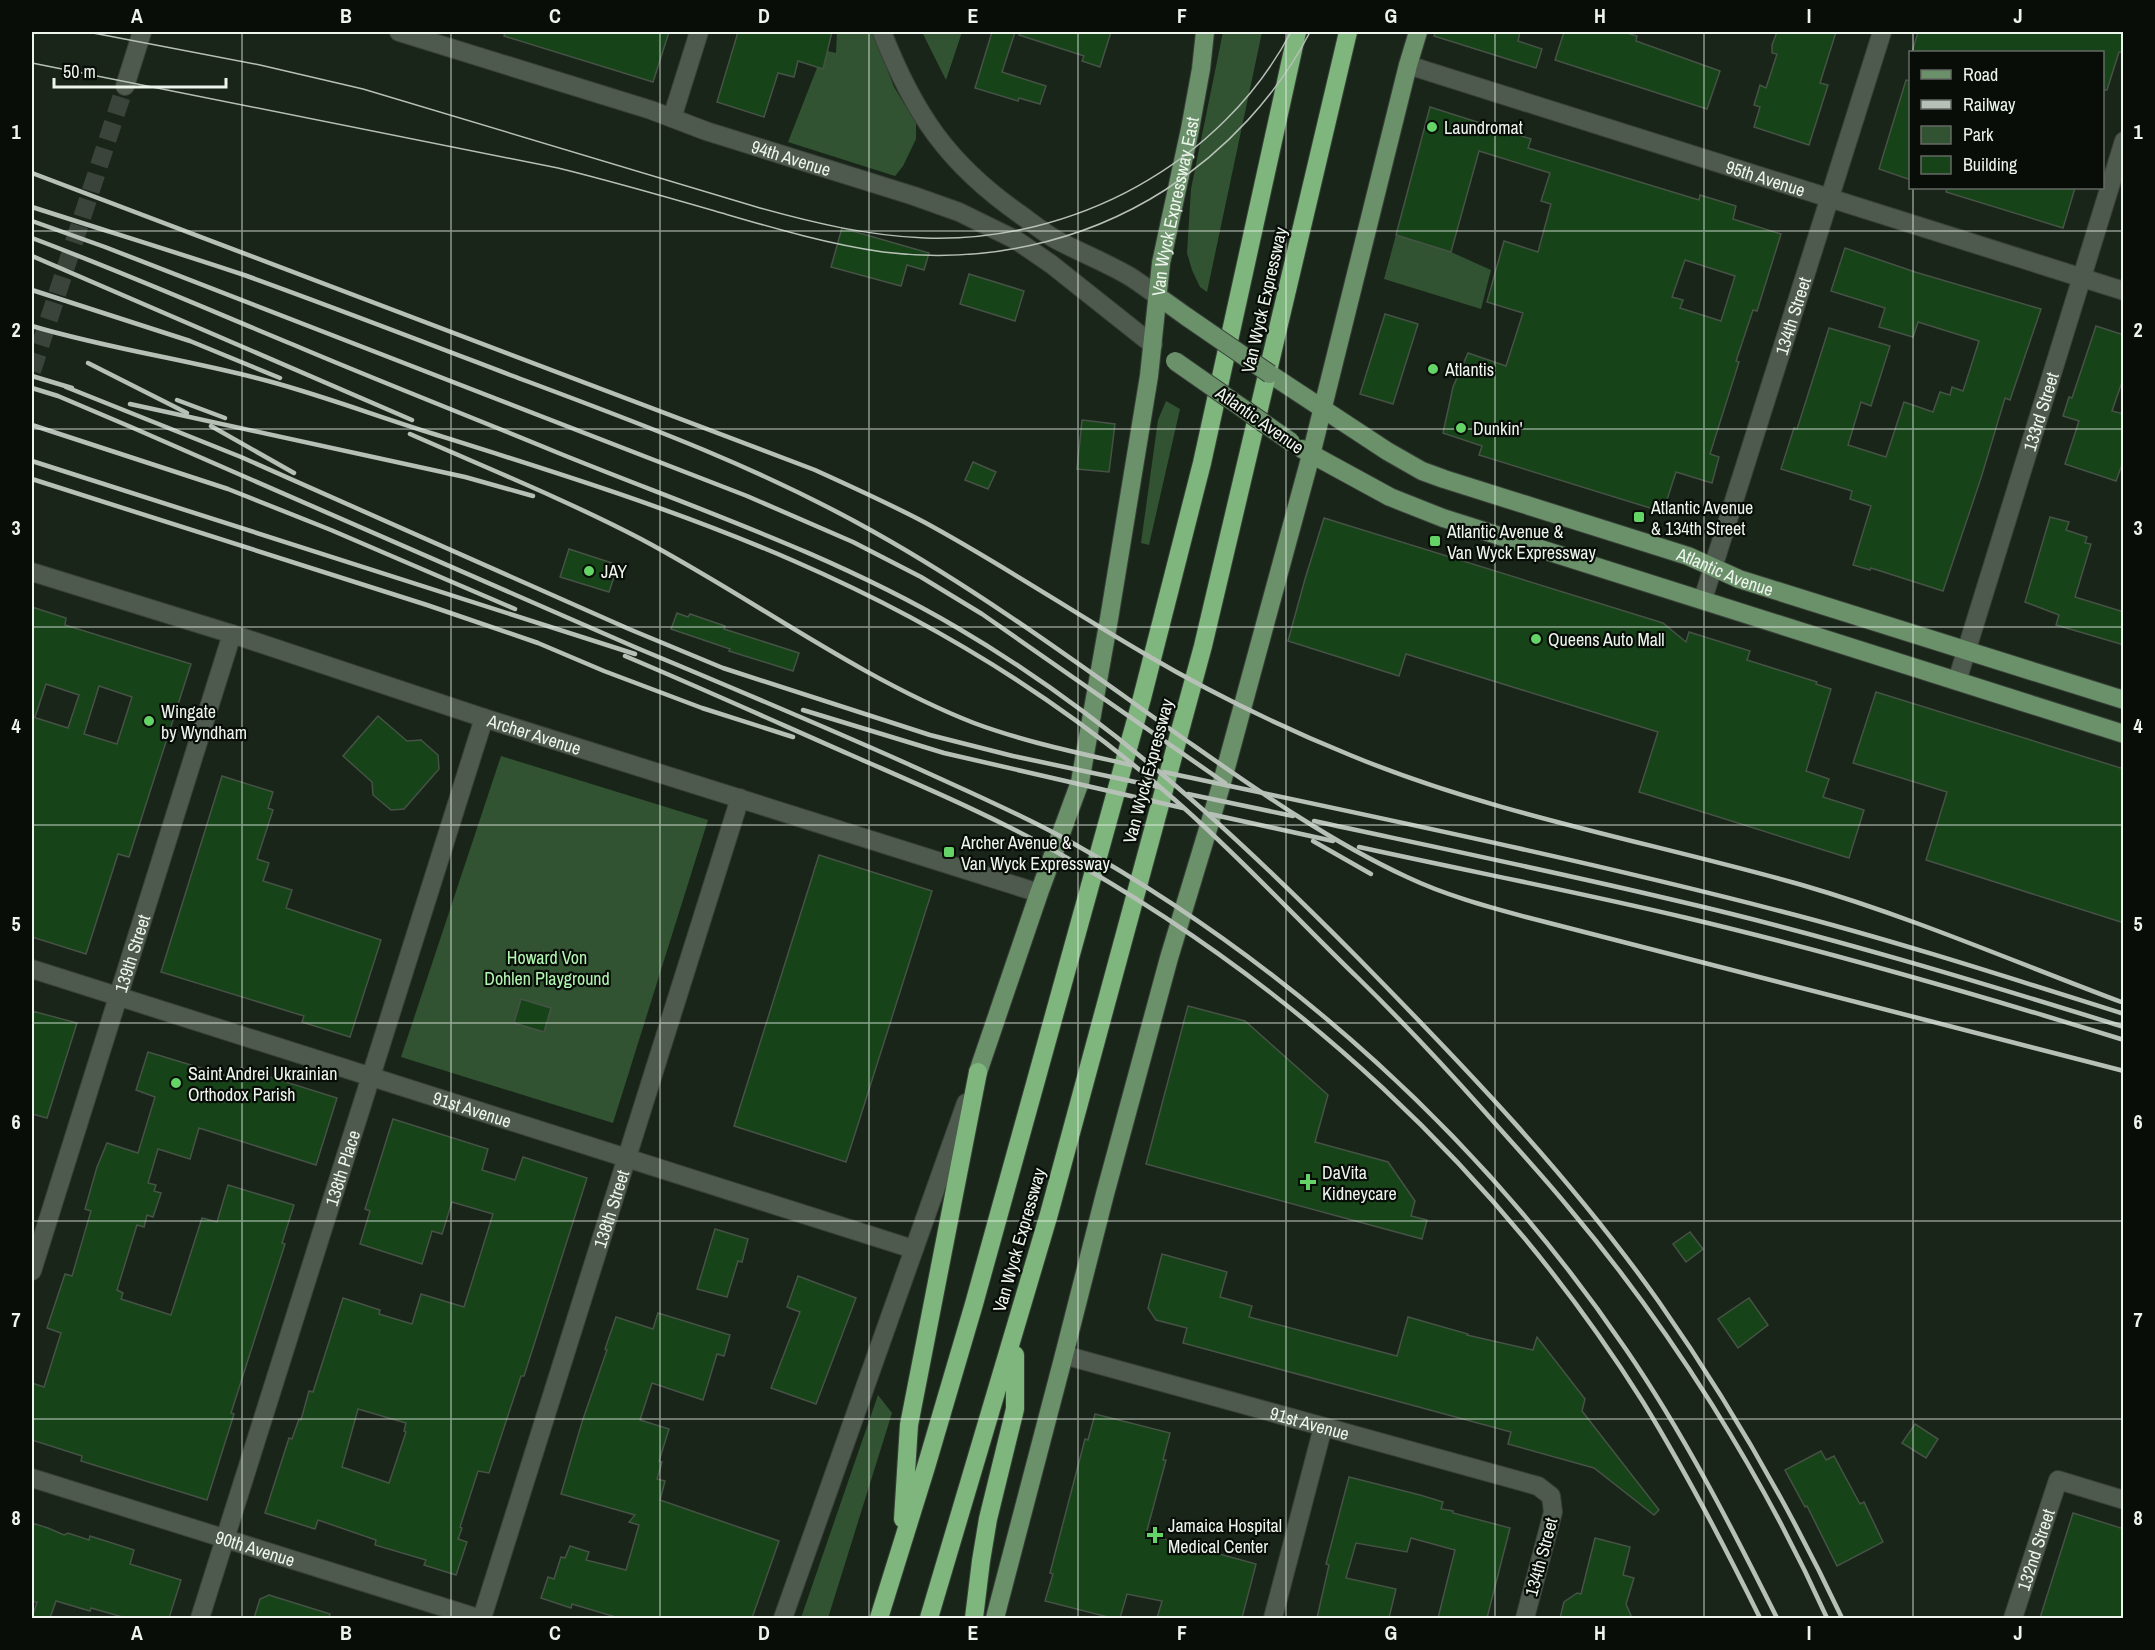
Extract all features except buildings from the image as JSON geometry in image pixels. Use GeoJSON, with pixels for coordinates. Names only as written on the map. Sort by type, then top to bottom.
{"type":"FeatureCollection","features":[{"type":"Feature","properties":{"kind":"highway","name":"Van Wyck Expressway"},"geometry":{"type":"LineString","coordinates":[[879,1618],[989,1252],[1142,698],[1202,463],[1297,32]]}},
{"type":"Feature","properties":{"kind":"highway","name":"Van Wyck Expressway"},"geometry":{"type":"LineString","coordinates":[[929,1618],[1014,1334],[1091,1064],[1203,646],[1348,32]]}},
{"type":"Feature","properties":{"kind":"highway"},"geometry":{"type":"LineString","coordinates":[[901,1549],[909,1425],[978,1072]]}},
{"type":"Feature","properties":{"kind":"highway"},"geometry":{"type":"LineString","coordinates":[[975,1618],[988,1519],[1015,1409],[1014,1334]]}},
{"type":"Feature","properties":{"kind":"main road","name":"Van Wyck Expressway East"},"geometry":{"type":"LineString","coordinates":[[1153,345],[1161,263],[1201,69],[1205,32]]}},
{"type":"Feature","properties":{"kind":"main road"},"geometry":{"type":"LineString","coordinates":[[995,1618],[1168,958],[1221,786],[1311,455],[1418,32]]}},
{"type":"Feature","properties":{"kind":"main road","name":"Atlantic Avenue"},"geometry":{"type":"LineString","coordinates":[[1159,297],[1299,394],[1422,471],[1464,487],[1688,556],[1739,579],[2124,700]]}},
{"type":"Feature","properties":{"kind":"main road","name":"Atlantic Avenue"},"geometry":{"type":"LineString","coordinates":[[1153,345],[1311,455],[1415,508],[2124,734]]}},
{"type":"Feature","properties":{"kind":"main road"},"geometry":{"type":"LineString","coordinates":[[978,1072],[1039,893],[1080,782],[1109,620],[1153,345]]}},
{"type":"Feature","properties":{"kind":"street"},"geometry":{"type":"LineString","coordinates":[[125,86],[142,32]]}},
{"type":"Feature","properties":{"kind":"street","name":"94th Avenue"},"geometry":{"type":"LineString","coordinates":[[399,32],[938,204],[1016,240],[1051,264],[1153,345]]}},
{"type":"Feature","properties":{"kind":"street"},"geometry":{"type":"LineString","coordinates":[[672,118],[699,32]]}},
{"type":"Feature","properties":{"kind":"street"},"geometry":{"type":"LineString","coordinates":[[882,32],[897,69],[925,120],[972,178],[1054,238],[1129,276],[1159,297]]}},
{"type":"Feature","properties":{"kind":"street","name":"134th Street"},"geometry":{"type":"LineString","coordinates":[[1703,599],[1882,32]]}},
{"type":"Feature","properties":{"kind":"street","name":"95th Avenue"},"geometry":{"type":"LineString","coordinates":[[1408,65],[2124,291]]}},
{"type":"Feature","properties":{"kind":"street","name":"133rd Street"},"geometry":{"type":"LineString","coordinates":[[1957,681],[2124,141]]}},
{"type":"Feature","properties":{"kind":"street","name":"Archer Avenue"},"geometry":{"type":"LineString","coordinates":[[32,572],[232,634],[484,718],[1039,893]]}},
{"type":"Feature","properties":{"kind":"street","name":"139th Street"},"geometry":{"type":"LineString","coordinates":[[32,1271],[232,634]]}},
{"type":"Feature","properties":{"kind":"street","name":"138th Place"},"geometry":{"type":"LineString","coordinates":[[200,1618],[484,718]]}},
{"type":"Feature","properties":{"kind":"street","name":"138th Street"},"geometry":{"type":"LineString","coordinates":[[480,1618],[740,798]]}},
{"type":"Feature","properties":{"kind":"street","name":"91st Avenue"},"geometry":{"type":"LineString","coordinates":[[32,969],[913,1249]]}},
{"type":"Feature","properties":{"kind":"street"},"geometry":{"type":"LineString","coordinates":[[783,1618],[978,1072]]}},
{"type":"Feature","properties":{"kind":"street","name":"91st Avenue"},"geometry":{"type":"LineString","coordinates":[[1064,1355],[1538,1486],[1551,1496]]}},
{"type":"Feature","properties":{"kind":"street"},"geometry":{"type":"LineString","coordinates":[[1273,1618],[1323,1428]]}},
{"type":"Feature","properties":{"kind":"street","name":"90th Avenue"},"geometry":{"type":"LineString","coordinates":[[32,1478],[480,1618]]}},
{"type":"Feature","properties":{"kind":"street","name":"132nd Street"},"geometry":{"type":"LineString","coordinates":[[2013,1618],[2058,1480],[2124,1500]]}},
{"type":"Feature","properties":{"kind":"street","name":"134th Street"},"geometry":{"type":"LineString","coordinates":[[1525,1618],[1553,1512],[1551,1496]]}},
{"type":"Feature","properties":{"kind":"green space"},"geometry":{"type":"Polygon","coordinates":[[[837,32],[873,32],[894,87],[916,123],[916,139],[903,166],[895,176],[788,142],[824,50],[836,53],[837,32]]]}},
{"type":"Feature","properties":{"kind":"green space"},"geometry":{"type":"Polygon","coordinates":[[[922,32],[962,32],[946,80],[922,32]]]}},
{"type":"Feature","properties":{"kind":"green space"},"geometry":{"type":"Polygon","coordinates":[[[1223,32],[1262,32],[1207,292],[1200,287],[1187,253],[1191,189],[1223,32]]]}},
{"type":"Feature","properties":{"kind":"green space"},"geometry":{"type":"Polygon","coordinates":[[[1396,235],[1451,252],[1491,270],[1481,309],[1384,279],[1396,235]]]}},
{"type":"Feature","properties":{"kind":"green space"},"geometry":{"type":"Polygon","coordinates":[[[1166,401],[1180,409],[1149,545],[1141,543],[1158,420],[1166,401]]]}},
{"type":"Feature","properties":{"kind":"green space","name":"Howard Von Dohlen Playground"},"geometry":{"type":"Polygon","coordinates":[[[501,756],[708,820],[613,1123],[401,1057],[501,756]]]}},
{"type":"Feature","properties":{"kind":"green space"},"geometry":{"type":"Polygon","coordinates":[[[878,1395],[892,1413],[828,1618],[801,1618],[878,1395]]]}},
{"type":"Feature","properties":{"kind":"tunnel"},"geometry":{"type":"LineString","coordinates":[[32,371],[125,86]]}},
{"type":"Feature","properties":{"kind":"tram line"},"geometry":{"type":"LineString","coordinates":[[88,32],[260,65],[363,89],[801,219],[862,232],[925,238],[980,236],[1035,226],[1087,210],[1137,186],[1183,157],[1225,121],[1261,79],[1291,32]]}},
{"type":"Feature","properties":{"kind":"tram line"},"geometry":{"type":"LineString","coordinates":[[32,63],[558,168],[819,240],[883,252],[956,255],[993,252],[1064,237],[1133,209],[1165,190],[1208,158],[1248,120],[1282,78],[1310,32]]}},
{"type":"Feature","properties":{"kind":"railway"},"geometry":{"type":"LineString","coordinates":[[32,173],[815,470],[924,522],[1195,682],[1271,721],[1350,755],[1461,795],[1802,885],[1843,898],[1924,926],[2124,1003]]}},
{"type":"Feature","properties":{"kind":"railway"},"geometry":{"type":"LineString","coordinates":[[32,207],[220,267],[314,300],[651,428],[786,487],[874,532],[954,580],[1033,632],[1294,814],[1378,863],[1421,883],[1465,900],[1526,917],[2124,1071]]}},
{"type":"Feature","properties":{"kind":"railway"},"geometry":{"type":"LineString","coordinates":[[32,221],[105,247],[747,496],[853,542],[921,577],[982,614],[1225,783]]}},
{"type":"Feature","properties":{"kind":"railway"},"geometry":{"type":"LineString","coordinates":[[32,238],[810,554],[908,600],[956,627],[1065,698],[1166,778],[1310,910],[1436,1038],[1552,1166],[1625,1255],[1710,1378],[1780,1496],[1842,1618]]}},
{"type":"Feature","properties":{"kind":"railway"},"geometry":{"type":"LineString","coordinates":[[32,256],[412,420]]}},
{"type":"Feature","properties":{"kind":"railway"},"geometry":{"type":"LineString","coordinates":[[32,290],[190,341],[280,378]]}},
{"type":"Feature","properties":{"kind":"railway"},"geometry":{"type":"LineString","coordinates":[[32,326],[289,387],[661,508],[794,561],[896,610],[994,666],[1088,729],[1175,800],[1245,865],[1423,1044],[1559,1196],[1607,1254],[1712,1404],[1774,1510],[1827,1618]]}},
{"type":"Feature","properties":{"kind":"railway"},"geometry":{"type":"LineString","coordinates":[[88,363],[187,413]]}},
{"type":"Feature","properties":{"kind":"railway"},"geometry":{"type":"LineString","coordinates":[[32,376],[72,388]]}},
{"type":"Feature","properties":{"kind":"railway"},"geometry":{"type":"LineString","coordinates":[[66,387],[241,457],[629,629],[723,668],[930,735],[1013,756],[1159,787]]}},
{"type":"Feature","properties":{"kind":"railway"},"geometry":{"type":"LineString","coordinates":[[32,388],[58,396],[131,427],[840,734],[1030,820],[1150,890],[1229,943],[1304,1001],[1376,1062],[1445,1128],[1509,1198],[1569,1271],[1625,1348],[1687,1447],[1777,1618]]}},
{"type":"Feature","properties":{"kind":"railway"},"geometry":{"type":"LineString","coordinates":[[177,400],[225,418]]}},
{"type":"Feature","properties":{"kind":"railway"},"geometry":{"type":"LineString","coordinates":[[130,404],[465,477],[533,496]]}},
{"type":"Feature","properties":{"kind":"railway"},"geometry":{"type":"LineString","coordinates":[[32,425],[228,489],[331,530],[515,609]]}},
{"type":"Feature","properties":{"kind":"railway"},"geometry":{"type":"LineString","coordinates":[[211,426],[294,473]]}},
{"type":"Feature","properties":{"kind":"railway"},"geometry":{"type":"LineString","coordinates":[[410,434],[641,539],[846,660],[931,704],[974,723],[1013,736],[1131,765]]}},
{"type":"Feature","properties":{"kind":"railway"},"geometry":{"type":"LineString","coordinates":[[32,461],[635,654]]}},
{"type":"Feature","properties":{"kind":"railway"},"geometry":{"type":"LineString","coordinates":[[32,479],[427,605],[538,643],[702,708],[793,737]]}},
{"type":"Feature","properties":{"kind":"railway"},"geometry":{"type":"LineString","coordinates":[[625,656],[928,789],[1053,850],[1141,902],[1226,959],[1307,1021],[1383,1088],[1455,1160],[1523,1236],[1586,1317],[1643,1402],[1674,1455],[1760,1618]]}},
{"type":"Feature","properties":{"kind":"railway"},"geometry":{"type":"LineString","coordinates":[[803,710],[944,753],[1183,808]]}},
{"type":"Feature","properties":{"kind":"railway"},"geometry":{"type":"LineString","coordinates":[[1164,772],[1473,838],[1780,911],[1953,960],[2124,1014]]}},
{"type":"Feature","properties":{"kind":"railway"},"geometry":{"type":"LineString","coordinates":[[1188,794],[1293,816]]}},
{"type":"Feature","properties":{"kind":"railway"},"geometry":{"type":"LineString","coordinates":[[1210,814],[1333,841]]}},
{"type":"Feature","properties":{"kind":"railway"},"geometry":{"type":"LineString","coordinates":[[1314,821],[1587,880],[1790,929],[2124,1027]]}},
{"type":"Feature","properties":{"kind":"railway"},"geometry":{"type":"LineString","coordinates":[[1313,841],[1371,874]]}},
{"type":"Feature","properties":{"kind":"railway"},"geometry":{"type":"LineString","coordinates":[[1359,847],[1605,899],[1742,931],[1906,975],[2124,1040]]}},
{"type":"Feature","properties":{"kind":"place","name":"Laundromat"},"geometry":{"type":"Point","coordinates":[1432,127]}},
{"type":"Feature","properties":{"kind":"place","name":"Atlantis"},"geometry":{"type":"Point","coordinates":[1433,369]}},
{"type":"Feature","properties":{"kind":"place","name":"Dunkin'"},"geometry":{"type":"Point","coordinates":[1461,428]}},
{"type":"Feature","properties":{"kind":"place","name":"Atlantic Avenue & 134th Street"},"geometry":{"type":"Point","coordinates":[1639,517]}},
{"type":"Feature","properties":{"kind":"place","name":"Atlantic Avenue & Van Wyck Expressway"},"geometry":{"type":"Point","coordinates":[1435,541]}},
{"type":"Feature","properties":{"kind":"place","name":"JAY"},"geometry":{"type":"Point","coordinates":[589,571]}},
{"type":"Feature","properties":{"kind":"place","name":"Queens Auto Mall"},"geometry":{"type":"Point","coordinates":[1536,639]}},
{"type":"Feature","properties":{"kind":"place","name":"Wingate by Wyndham"},"geometry":{"type":"Point","coordinates":[149,721]}},
{"type":"Feature","properties":{"kind":"place","name":"Archer Avenue & Van Wyck Expressway"},"geometry":{"type":"Point","coordinates":[949,852]}},
{"type":"Feature","properties":{"kind":"place","name":"Saint Andrei Ukrainian Orthodox Parish"},"geometry":{"type":"Point","coordinates":[176,1083]}},
{"type":"Feature","properties":{"kind":"place","name":"DaVita Kidneycare"},"geometry":{"type":"Point","coordinates":[1308,1182]}},
{"type":"Feature","properties":{"kind":"place","name":"Jamaica Hospital Medical Center"},"geometry":{"type":"Point","coordinates":[1155,1535]}}]}
